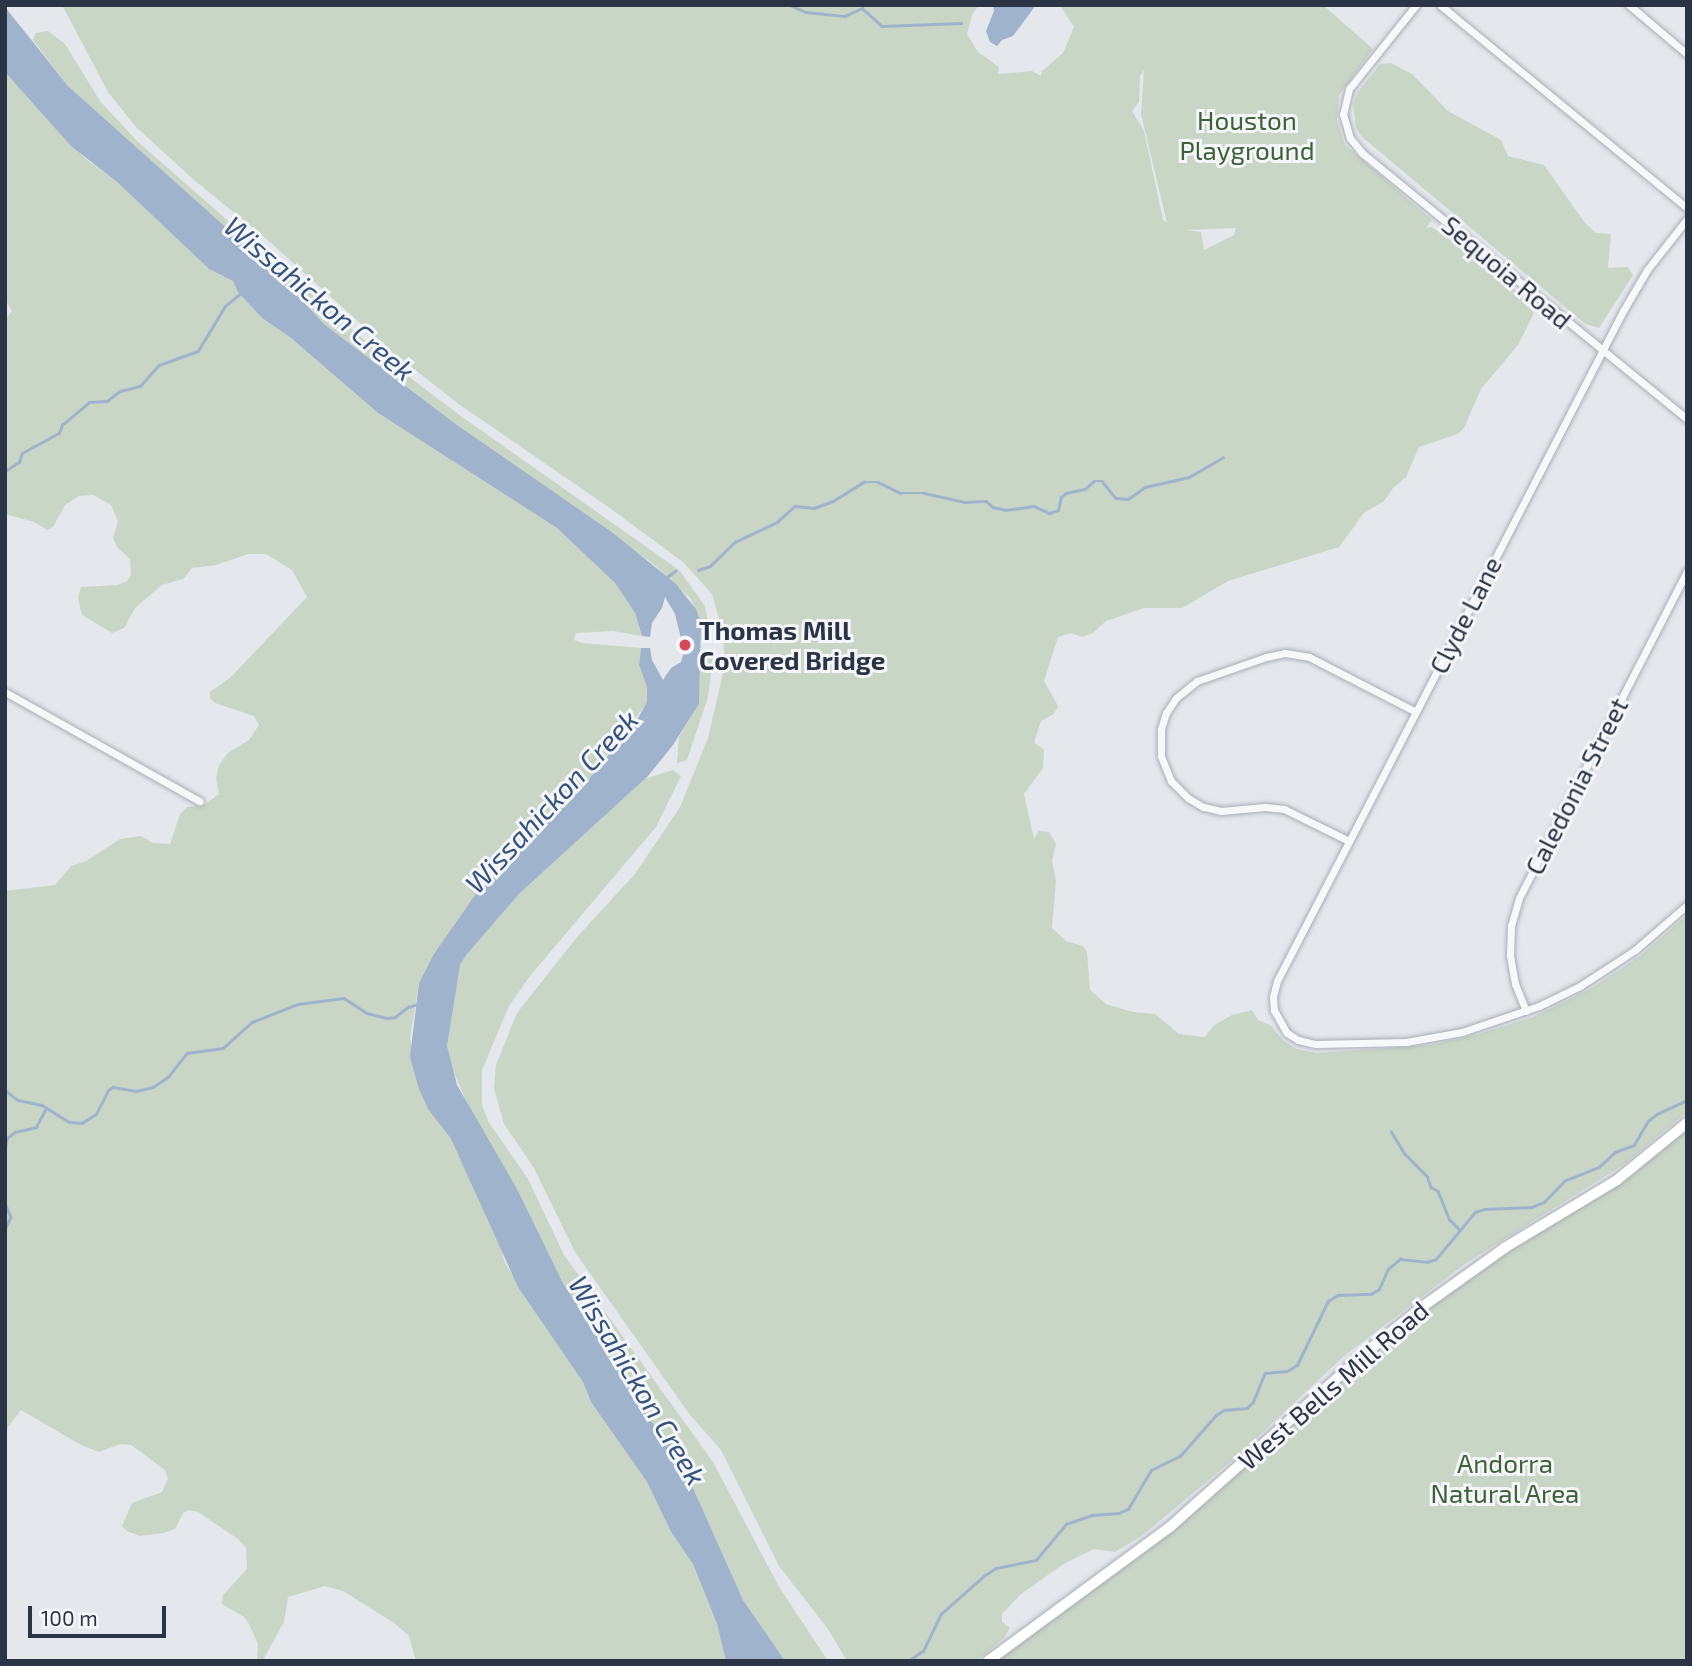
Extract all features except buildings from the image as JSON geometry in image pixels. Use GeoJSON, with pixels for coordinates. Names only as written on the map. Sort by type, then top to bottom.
{"type":"FeatureCollection","features":[{"type":"Feature","properties":{"kind":"street","name":"Sequoia Road"},"geometry":{"type":"LineString","coordinates":[[1416,5],[1354,80],[1345,97],[1343,114],[1350,138],[1362,153],[1687,419]]}},
{"type":"Feature","properties":{"kind":"street"},"geometry":{"type":"LineString","coordinates":[[1440,5],[1687,208]]}},
{"type":"Feature","properties":{"kind":"street"},"geometry":{"type":"LineString","coordinates":[[1629,5],[1687,54]]}},
{"type":"Feature","properties":{"kind":"street","name":"Clyde Lane"},"geometry":{"type":"LineString","coordinates":[[1526,1011],[1452,1034],[1371,1044],[1309,1043],[1291,1036],[1278,1023],[1273,1003],[1274,989],[1602,350],[1635,290],[1687,219]]}},
{"type":"Feature","properties":{"kind":"street","name":"Caledonia Street"},"geometry":{"type":"LineString","coordinates":[[1526,1011],[1516,984],[1510,955],[1511,926],[1519,898],[1687,570]]}},
{"type":"Feature","properties":{"kind":"street"},"geometry":{"type":"LineString","coordinates":[[1349,841],[1284,809],[1265,807],[1221,811],[1203,807],[1177,788],[1161,756],[1163,721],[1183,691],[1204,678],[1275,655],[1309,657],[1416,712]]}},
{"type":"Feature","properties":{"kind":"street"},"geometry":{"type":"LineString","coordinates":[[5,692],[199,801]]}},
{"type":"Feature","properties":{"kind":"street"},"geometry":{"type":"LineString","coordinates":[[1526,1011],[1566,993],[1609,968],[1658,932],[1687,905]]}},
{"type":"Feature","properties":{"kind":"street","name":"West Bells Mill Road"},"geometry":{"type":"LineString","coordinates":[[988,1661],[1170,1527],[1363,1355],[1422,1307],[1506,1247],[1616,1180],[1687,1123]]}},
{"type":"Feature","properties":{"kind":"green space","name":"Houston Playground"},"geometry":{"type":"Polygon","coordinates":[[[62,5],[979,5],[972,15],[967,34],[978,52],[999,67],[998,74],[1032,71],[1041,76],[1042,71],[1063,53],[1074,27],[1060,5],[1323,5],[1373,49],[1339,95],[1337,120],[1345,145],[1432,220],[1426,228],[1431,227],[1451,239],[1519,293],[1534,313],[1518,345],[1481,389],[1464,428],[1458,434],[1419,447],[1406,477],[1393,488],[1384,501],[1364,513],[1339,547],[1228,581],[1182,608],[1144,608],[1106,621],[1093,633],[1082,637],[1071,633],[1058,637],[1044,681],[1058,706],[1054,714],[1041,721],[1034,743],[1044,749],[1043,768],[1024,794],[1034,839],[1039,831],[1049,832],[1056,844],[1052,861],[1056,880],[1052,928],[1066,941],[1083,946],[1087,952],[1090,990],[1106,1004],[1133,1012],[1155,1014],[1179,1034],[1205,1037],[1214,1025],[1232,1015],[1252,1010],[1258,1020],[1270,1025],[1284,1041],[1296,1049],[1317,1053],[1430,1045],[1479,1034],[1533,1017],[1590,989],[1639,957],[1687,915],[1687,1112],[1623,1165],[1466,1263],[1344,1356],[1235,1458],[1143,1535],[1115,1552],[1094,1549],[1065,1563],[1021,1594],[1002,1614],[1002,1622],[1010,1628],[1004,1638],[979,1659],[847,1661],[828,1629],[779,1566],[721,1450],[690,1415],[575,1252],[534,1168],[504,1124],[494,1088],[496,1065],[517,1013],[577,937],[635,874],[680,807],[708,738],[725,664],[723,633],[712,594],[683,562],[460,405],[391,351],[136,127],[108,92],[62,5]],[[1144,70],[1140,76],[1139,102],[1132,111],[1144,131],[1163,220],[1167,223],[1141,114],[1144,70]],[[1236,228],[1186,230],[1201,232],[1204,250],[1234,235],[1236,228]]]}},
{"type":"Feature","properties":{"kind":"green space"},"geometry":{"type":"Polygon","coordinates":[[[48,31],[65,44],[100,101],[137,141],[387,360],[458,414],[679,570],[705,606],[711,640],[700,640],[701,623],[691,599],[652,563],[457,425],[324,324],[278,274],[68,86],[33,40],[36,33],[48,31]]]}},
{"type":"Feature","properties":{"kind":"green space"},"geometry":{"type":"Polygon","coordinates":[[[1391,63],[1412,74],[1448,111],[1501,140],[1508,156],[1544,165],[1585,223],[1596,233],[1611,234],[1608,268],[1628,267],[1633,275],[1599,328],[1586,324],[1571,312],[1362,137],[1356,128],[1353,104],[1358,92],[1380,64],[1391,63]]]}},
{"type":"Feature","properties":{"kind":"green space"},"geometry":{"type":"Polygon","coordinates":[[[5,72],[86,159],[117,182],[209,269],[233,281],[238,292],[262,318],[291,338],[378,413],[557,528],[615,583],[635,613],[642,636],[613,631],[576,633],[574,640],[641,648],[639,665],[647,687],[647,703],[581,789],[537,830],[475,895],[419,983],[410,1038],[428,1109],[451,1139],[498,1239],[505,1263],[583,1382],[591,1402],[647,1482],[671,1532],[693,1564],[717,1624],[726,1661],[416,1661],[409,1636],[394,1623],[343,1591],[325,1586],[288,1597],[284,1622],[263,1660],[257,1661],[258,1644],[249,1624],[244,1617],[222,1604],[223,1595],[247,1569],[246,1548],[238,1539],[198,1512],[189,1510],[183,1513],[175,1529],[163,1533],[140,1536],[122,1526],[132,1503],[162,1492],[168,1479],[165,1470],[131,1445],[120,1444],[99,1452],[81,1445],[21,1410],[5,1431],[5,891],[55,885],[71,866],[86,861],[120,839],[141,836],[153,843],[170,844],[180,814],[187,807],[204,805],[219,794],[216,778],[219,765],[228,753],[249,740],[259,725],[254,716],[215,703],[210,698],[210,692],[231,677],[307,597],[292,570],[266,554],[248,554],[216,565],[192,568],[183,579],[162,585],[135,608],[124,628],[112,633],[82,615],[78,598],[81,587],[117,585],[127,581],[131,575],[130,559],[117,547],[113,538],[118,521],[111,505],[93,495],[79,496],[65,505],[53,527],[47,530],[34,522],[5,514],[5,320],[12,311],[5,299],[5,72]]]}},
{"type":"Feature","properties":{"kind":"green space"},"geometry":{"type":"Polygon","coordinates":[[[700,651],[713,656],[708,697],[687,760],[677,763],[679,737],[699,704],[700,651]]]}},
{"type":"Feature","properties":{"kind":"green space"},"geometry":{"type":"Polygon","coordinates":[[[673,770],[681,776],[656,827],[530,976],[509,1006],[482,1070],[482,1105],[488,1121],[528,1179],[564,1255],[713,1462],[779,1587],[828,1661],[785,1661],[757,1624],[743,1600],[676,1450],[651,1421],[563,1283],[516,1189],[472,1115],[449,1061],[447,1046],[455,990],[460,965],[467,954],[520,893],[644,779],[673,770]]]}},
{"type":"Feature","properties":{"kind":"green space","name":"Andorra Natural Area"},"geometry":{"type":"Polygon","coordinates":[[[1687,1130],[1687,1661],[996,1661],[1183,1523],[1390,1337],[1474,1274],[1630,1176],[1687,1130]]]}},
{"type":"Feature","properties":{"kind":"water"},"geometry":{"type":"Polygon","coordinates":[[[993,5],[1036,5],[1013,36],[1002,40],[997,46],[990,42],[986,31],[994,11],[993,5]]]}},
{"type":"Feature","properties":{"kind":"water"},"geometry":{"type":"Polygon","coordinates":[[[5,7],[68,86],[278,274],[324,324],[457,425],[613,533],[676,584],[696,609],[701,623],[699,704],[673,745],[648,776],[520,893],[467,954],[460,965],[447,1046],[457,1085],[517,1189],[563,1283],[651,1421],[676,1450],[743,1600],[785,1661],[726,1661],[717,1624],[693,1564],[671,1532],[647,1482],[591,1402],[583,1382],[518,1287],[451,1139],[428,1109],[410,1057],[419,983],[434,954],[475,895],[581,789],[638,718],[647,702],[647,687],[639,665],[641,648],[650,648],[652,660],[663,680],[671,668],[681,662],[684,651],[675,614],[665,597],[662,608],[652,623],[650,637],[642,636],[635,613],[615,583],[557,528],[378,413],[291,338],[262,318],[238,292],[233,281],[209,269],[117,182],[71,146],[5,72],[5,7]]]}},
{"type":"Feature","properties":{"kind":"waterway"},"geometry":{"type":"LineString","coordinates":[[790,5],[806,12],[845,16],[862,8],[882,26],[961,23]]}},
{"type":"Feature","properties":{"kind":"waterway"},"geometry":{"type":"LineString","coordinates":[[5,471],[19,462],[22,453],[59,433],[62,425],[89,402],[107,401],[120,391],[140,386],[159,365],[198,351],[225,306],[242,292]]}},
{"type":"Feature","properties":{"kind":"waterway"},"geometry":{"type":"LineString","coordinates":[[698,570],[710,566],[735,542],[777,522],[795,506],[814,508],[833,501],[863,482],[878,482],[901,493],[924,493],[965,502],[986,501],[993,507],[1006,510],[1034,506],[1049,513],[1058,510],[1061,497],[1066,493],[1085,489],[1094,481],[1102,481],[1116,498],[1128,499],[1145,487],[1189,477],[1223,457]]}},
{"type":"Feature","properties":{"kind":"waterway"},"geometry":{"type":"LineString","coordinates":[[664,579],[675,571]]}},
{"type":"Feature","properties":{"kind":"waterway"},"geometry":{"type":"LineString","coordinates":[[5,1090],[18,1100],[42,1105],[69,1122],[82,1123],[96,1114],[108,1090],[113,1087],[136,1091],[153,1087],[168,1077],[187,1053],[223,1048],[252,1022],[298,1004],[344,998],[367,1013],[387,1018],[395,1017],[408,1007],[418,1004]]}},
{"type":"Feature","properties":{"kind":"waterway"},"geometry":{"type":"LineString","coordinates":[[908,1661],[923,1651],[941,1614],[985,1575],[996,1568],[1036,1560],[1066,1524],[1092,1515],[1119,1513],[1128,1509],[1151,1470],[1180,1456],[1216,1415],[1224,1410],[1247,1408],[1253,1402],[1265,1373],[1287,1371],[1297,1365],[1328,1301],[1338,1295],[1371,1294],[1379,1289],[1388,1269],[1400,1259],[1427,1262],[1436,1259],[1475,1212],[1485,1209],[1532,1207],[1544,1202],[1564,1181],[1599,1167],[1615,1152],[1634,1145],[1648,1121],[1657,1114],[1687,1100]]}},
{"type":"Feature","properties":{"kind":"waterway"},"geometry":{"type":"LineString","coordinates":[[5,1146],[7,1138],[15,1132],[36,1127],[46,1108]]}},
{"type":"Feature","properties":{"kind":"waterway"},"geometry":{"type":"LineString","coordinates":[[1391,1131],[1404,1153],[1427,1176],[1431,1187],[1438,1191],[1450,1220],[1459,1229]]}},
{"type":"Feature","properties":{"kind":"waterway"},"geometry":{"type":"LineString","coordinates":[[5,1184],[5,1203],[11,1217],[5,1230]]}},
{"type":"Feature","properties":{"kind":"place","name":"Thomas Mill Covered Bridge"},"geometry":{"type":"Point","coordinates":[685,645]}},
{"type":"Feature","properties":{"kind":"water label","name":"Wissahickon Creek"},"geometry":{"type":"Point","coordinates":[320,298]}},
{"type":"Feature","properties":{"kind":"water label","name":"Wissahickon Creek"},"geometry":{"type":"Point","coordinates":[551,801]}},
{"type":"Feature","properties":{"kind":"water label","name":"Wissahickon Creek"},"geometry":{"type":"Point","coordinates":[638,1380]}}]}
